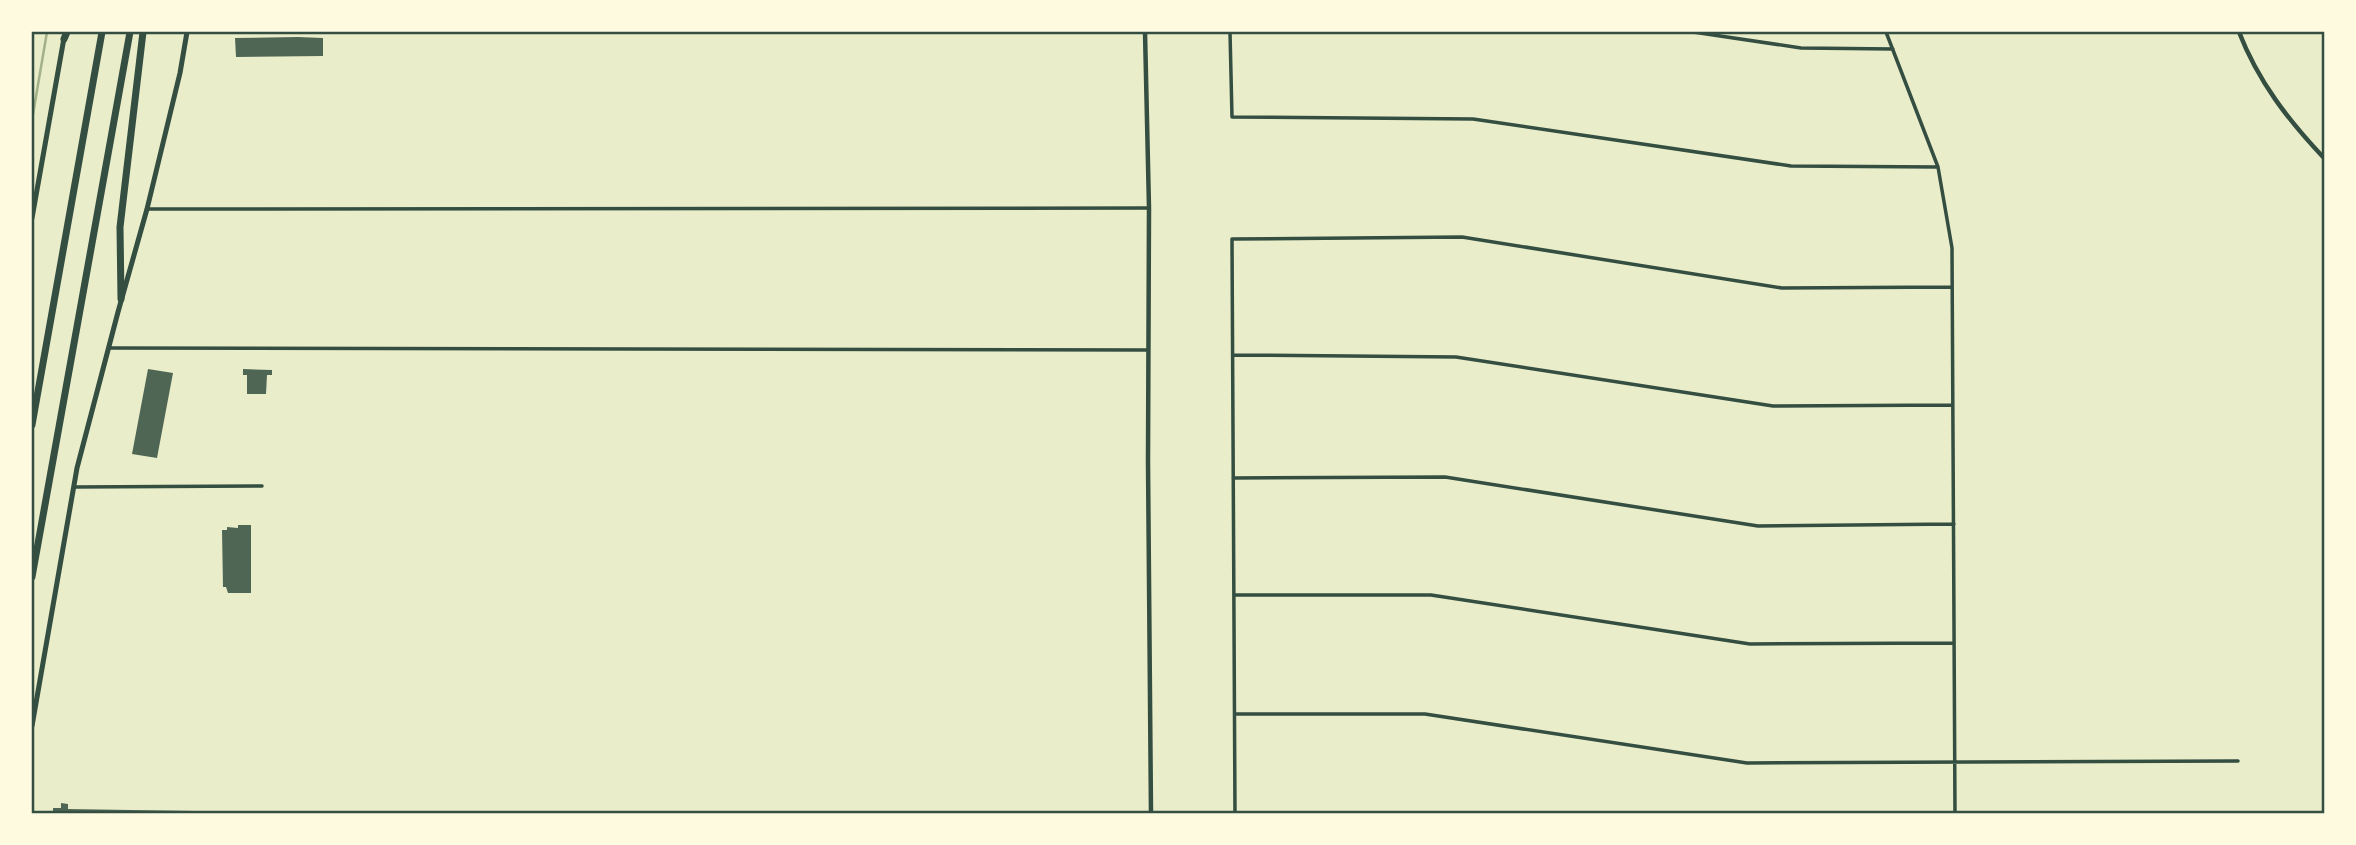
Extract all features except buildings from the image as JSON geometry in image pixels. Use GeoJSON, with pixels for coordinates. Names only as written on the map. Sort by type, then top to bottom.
{"type":"FeatureCollection","features":[{"type":"Feature","properties":{"kind":"highway"},"geometry":{"type":"LineString","coordinates":[[32,425],[102,32]]}},
{"type":"Feature","properties":{"kind":"highway"},"geometry":{"type":"LineString","coordinates":[[32,577],[130,32]]}},
{"type":"Feature","properties":{"kind":"highway"},"geometry":{"type":"LineString","coordinates":[[121,299],[120,228],[143,32]]}},
{"type":"Feature","properties":{"kind":"main road"},"geometry":{"type":"LineString","coordinates":[[32,726],[74,487],[121,299],[148,209],[187,32]]}},
{"type":"Feature","properties":{"kind":"main road"},"geometry":{"type":"LineString","coordinates":[[32,218],[65,34]]}},
{"type":"Feature","properties":{"kind":"street"},"geometry":{"type":"LineString","coordinates":[[1145,32],[1149,208],[1151,814]]}},
{"type":"Feature","properties":{"kind":"street"},"geometry":{"type":"LineString","coordinates":[[1230,32],[1231,117],[1473,119],[1791,166],[1938,167]]}},
{"type":"Feature","properties":{"kind":"street"},"geometry":{"type":"LineString","coordinates":[[1693,32],[1801,48],[1893,49]]}},
{"type":"Feature","properties":{"kind":"street"},"geometry":{"type":"LineString","coordinates":[[1886,32],[1938,167],[1950,230],[1955,814]]}},
{"type":"Feature","properties":{"kind":"street"},"geometry":{"type":"LineString","coordinates":[[2239,32],[2257,74],[2302,135],[2325,158]]}},
{"type":"Feature","properties":{"kind":"street"},"geometry":{"type":"LineString","coordinates":[[148,209],[1149,208]]}},
{"type":"Feature","properties":{"kind":"street"},"geometry":{"type":"LineString","coordinates":[[1235,814],[1232,239],[1462,237],[1782,288],[1952,287]]}},
{"type":"Feature","properties":{"kind":"street"},"geometry":{"type":"LineString","coordinates":[[108,348],[1148,350]]}},
{"type":"Feature","properties":{"kind":"street"},"geometry":{"type":"LineString","coordinates":[[1233,355],[1456,357],[1773,406],[1953,405]]}},
{"type":"Feature","properties":{"kind":"street"},"geometry":{"type":"LineString","coordinates":[[1233,478],[1445,477],[1758,526],[1954,524]]}},
{"type":"Feature","properties":{"kind":"street"},"geometry":{"type":"LineString","coordinates":[[74,487],[262,486]]}},
{"type":"Feature","properties":{"kind":"street"},"geometry":{"type":"LineString","coordinates":[[1234,595],[1431,595],[1749,644],[1954,643]]}},
{"type":"Feature","properties":{"kind":"street"},"geometry":{"type":"LineString","coordinates":[[1235,714],[1425,714],[1746,763],[2238,761]]}},
{"type":"Feature","properties":{"kind":"waterway"},"geometry":{"type":"LineString","coordinates":[[32,120],[47,32]]}}]}
